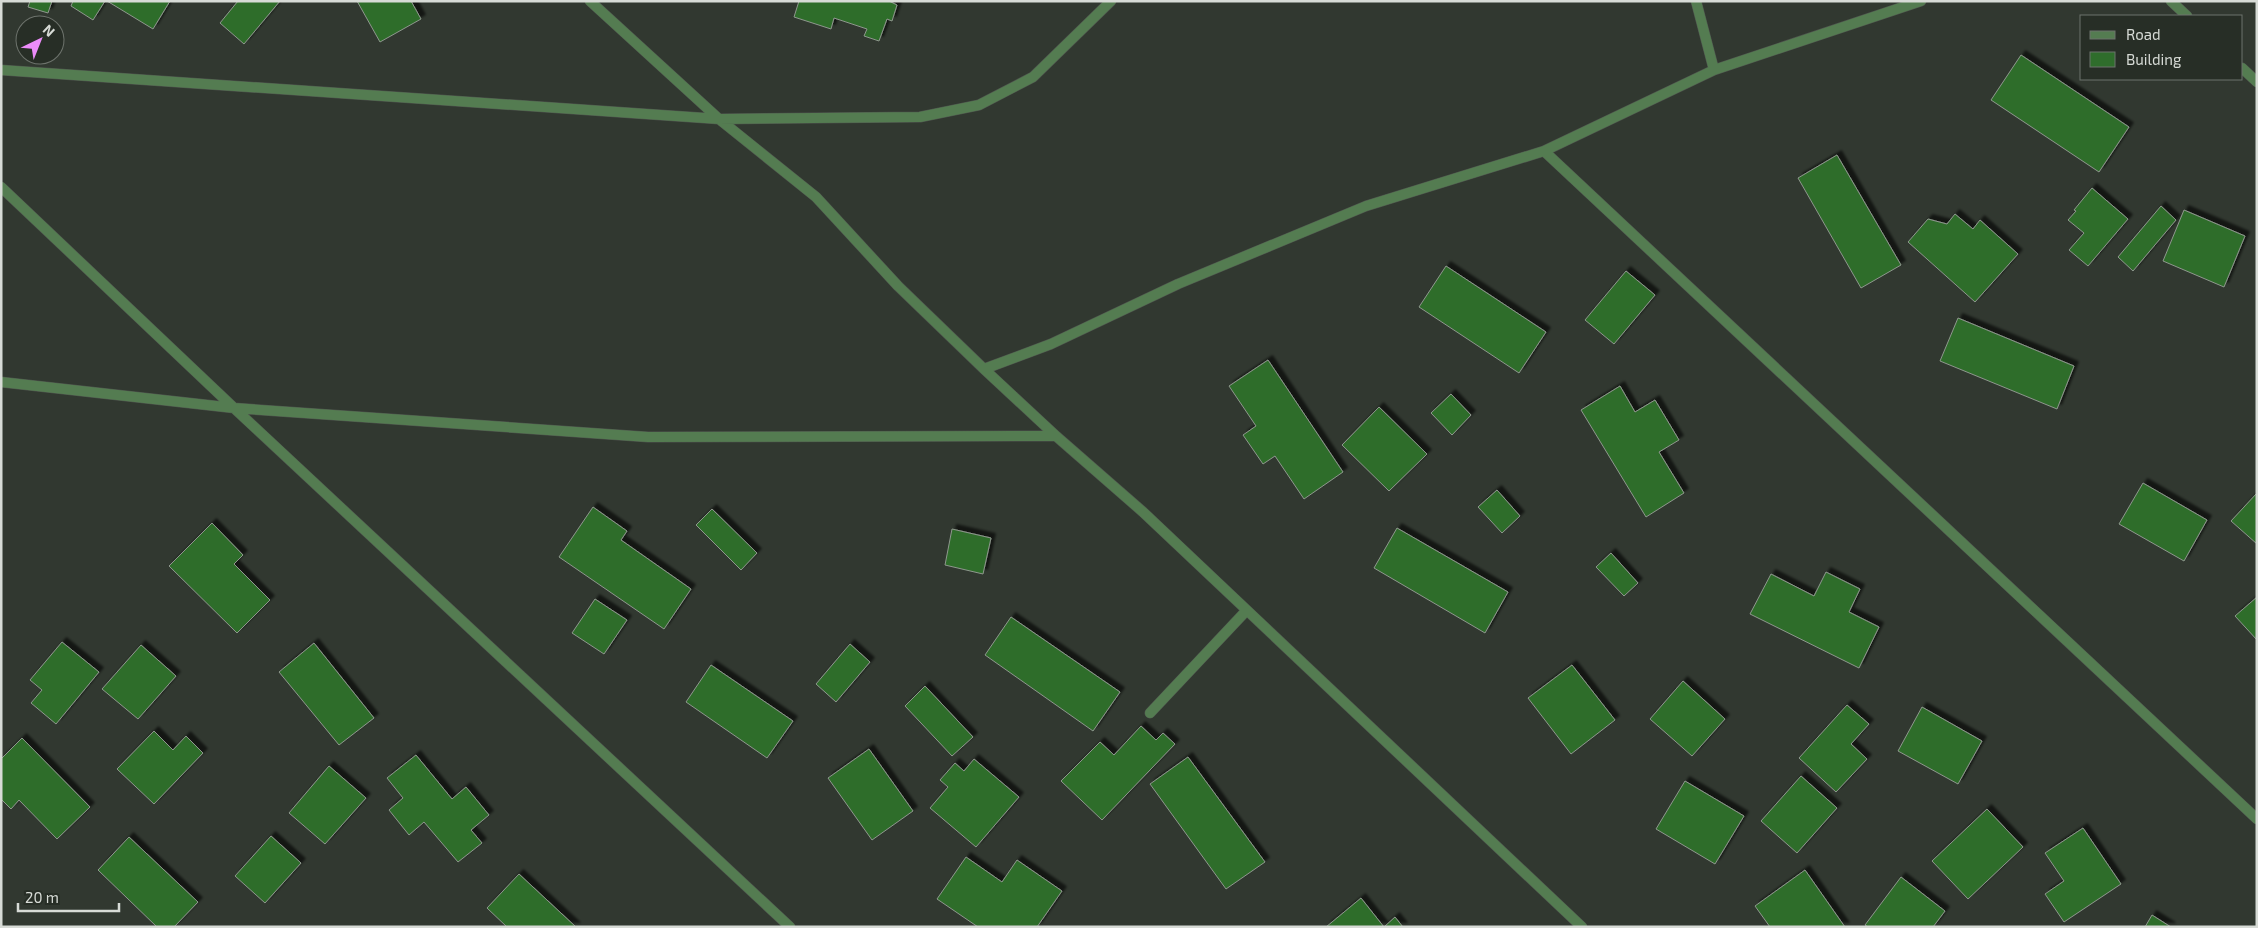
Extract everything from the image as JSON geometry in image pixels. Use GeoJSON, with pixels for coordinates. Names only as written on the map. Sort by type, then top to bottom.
{"type":"FeatureCollection","features":[{"type":"Feature","properties":{"kind":"street"},"geometry":{"type":"LineString","coordinates":[[590,1],[719,119],[816,197],[898,286],[984,369],[1056,436],[1143,512],[1582,927]]}},
{"type":"Feature","properties":{"kind":"street"},"geometry":{"type":"LineString","coordinates":[[1,70],[719,119],[920,116],[979,104],[1033,77],[1111,1]]}},
{"type":"Feature","properties":{"kind":"street"},"geometry":{"type":"LineString","coordinates":[[1696,1],[1714,70]]}},
{"type":"Feature","properties":{"kind":"street"},"geometry":{"type":"LineString","coordinates":[[984,369],[1051,344],[1178,284],[1366,206],[1544,150],[1714,70],[1921,1]]}},
{"type":"Feature","properties":{"kind":"street"},"geometry":{"type":"LineString","coordinates":[[2171,1],[2186,15]]}},
{"type":"Feature","properties":{"kind":"street"},"geometry":{"type":"LineString","coordinates":[[2243,69],[2257,82]]}},
{"type":"Feature","properties":{"kind":"street"},"geometry":{"type":"LineString","coordinates":[[1544,150],[2257,819]]}},
{"type":"Feature","properties":{"kind":"street"},"geometry":{"type":"LineString","coordinates":[[1,187],[234,408],[790,927]]}},
{"type":"Feature","properties":{"kind":"street"},"geometry":{"type":"LineString","coordinates":[[1,382],[234,408],[648,437],[1056,436]]}},
{"type":"Feature","properties":{"kind":"street"},"geometry":{"type":"LineString","coordinates":[[1150,713],[1246,611]]}},
{"type":"Feature","properties":{"kind":"building"},"geometry":{"type":"Polygon","coordinates":[[[30,1],[52,1],[48,13],[28,7],[30,1]]]}},
{"type":"Feature","properties":{"kind":"building"},"geometry":{"type":"Polygon","coordinates":[[[73,1],[105,1],[93,20],[71,6],[73,1]]]}},
{"type":"Feature","properties":{"kind":"building"},"geometry":{"type":"Polygon","coordinates":[[[107,1],[170,1],[153,29],[107,1]]]}},
{"type":"Feature","properties":{"kind":"building"},"geometry":{"type":"Polygon","coordinates":[[[238,1],[280,1],[244,44],[220,23],[238,1]]]}},
{"type":"Feature","properties":{"kind":"building"},"geometry":{"type":"Polygon","coordinates":[[[357,1],[411,1],[421,19],[380,42],[357,1]]]}},
{"type":"Feature","properties":{"kind":"building"},"geometry":{"type":"Polygon","coordinates":[[[799,1],[889,1],[897,5],[892,21],[887,19],[879,41],[864,36],[867,29],[834,18],[831,29],[794,17],[799,1]]]}},
{"type":"Feature","properties":{"kind":"building"},"geometry":{"type":"Polygon","coordinates":[[[2021,55],[2129,127],[2099,172],[1991,100],[2021,55]]]}},
{"type":"Feature","properties":{"kind":"building"},"geometry":{"type":"Polygon","coordinates":[[[1837,155],[1901,265],[1861,288],[1798,178],[1837,155]]]}},
{"type":"Feature","properties":{"kind":"building"},"geometry":{"type":"Polygon","coordinates":[[[2092,188],[2128,219],[2088,266],[2069,250],[2084,233],[2068,220],[2092,188]]]}},
{"type":"Feature","properties":{"kind":"building"},"geometry":{"type":"Polygon","coordinates":[[[2161,206],[2176,220],[2133,271],[2118,257],[2161,206]]]}},
{"type":"Feature","properties":{"kind":"building"},"geometry":{"type":"Polygon","coordinates":[[[2184,210],[2245,236],[2224,287],[2163,261],[2184,210]]]}},
{"type":"Feature","properties":{"kind":"building"},"geometry":{"type":"Polygon","coordinates":[[[1955,214],[1973,229],[1980,220],[2018,254],[1975,302],[1908,242],[1928,219],[1947,224],[1955,214]]]}},
{"type":"Feature","properties":{"kind":"building"},"geometry":{"type":"Polygon","coordinates":[[[1446,266],[1546,332],[1519,373],[1419,307],[1446,266]]]}},
{"type":"Feature","properties":{"kind":"building"},"geometry":{"type":"Polygon","coordinates":[[[1626,271],[1655,295],[1614,344],[1585,320],[1626,271]]]}},
{"type":"Feature","properties":{"kind":"building"},"geometry":{"type":"Polygon","coordinates":[[[1958,318],[2074,366],[2057,409],[1940,361],[1958,318]]]}},
{"type":"Feature","properties":{"kind":"building"},"geometry":{"type":"Polygon","coordinates":[[[1268,360],[1343,472],[1304,499],[1275,456],[1263,464],[1243,435],[1256,426],[1229,386],[1268,360]]]}},
{"type":"Feature","properties":{"kind":"building"},"geometry":{"type":"Polygon","coordinates":[[[1620,386],[1635,412],[1655,400],[1679,440],[1659,452],[1684,493],[1646,517],[1581,410],[1620,386]]]}},
{"type":"Feature","properties":{"kind":"building"},"geometry":{"type":"Polygon","coordinates":[[[1451,394],[1471,415],[1452,435],[1431,413],[1451,394]]]}},
{"type":"Feature","properties":{"kind":"building"},"geometry":{"type":"Polygon","coordinates":[[[1379,407],[1427,454],[1389,491],[1342,445],[1379,407]]]}},
{"type":"Feature","properties":{"kind":"building"},"geometry":{"type":"Polygon","coordinates":[[[2143,483],[2207,520],[2184,561],[2119,524],[2143,483]]]}},
{"type":"Feature","properties":{"kind":"building"},"geometry":{"type":"Polygon","coordinates":[[[1497,490],[1520,516],[1502,533],[1478,507],[1497,490]]]}},
{"type":"Feature","properties":{"kind":"building"},"geometry":{"type":"Polygon","coordinates":[[[2257,493],[2257,544],[2231,521],[2257,493]]]}},
{"type":"Feature","properties":{"kind":"building"},"geometry":{"type":"Polygon","coordinates":[[[593,507],[627,531],[621,540],[691,589],[664,629],[559,557],[593,507]]]}},
{"type":"Feature","properties":{"kind":"building"},"geometry":{"type":"Polygon","coordinates":[[[712,509],[757,553],[741,570],[696,525],[712,509]]]}},
{"type":"Feature","properties":{"kind":"building"},"geometry":{"type":"Polygon","coordinates":[[[212,523],[243,555],[234,564],[270,600],[237,633],[169,566],[212,523]]]}},
{"type":"Feature","properties":{"kind":"building"},"geometry":{"type":"Polygon","coordinates":[[[1397,528],[1508,592],[1485,633],[1374,568],[1397,528]]]}},
{"type":"Feature","properties":{"kind":"building"},"geometry":{"type":"Polygon","coordinates":[[[952,529],[991,538],[983,574],[945,565],[952,529]]]}},
{"type":"Feature","properties":{"kind":"building"},"geometry":{"type":"Polygon","coordinates":[[[1611,553],[1638,583],[1624,596],[1596,567],[1611,553]]]}},
{"type":"Feature","properties":{"kind":"building"},"geometry":{"type":"Polygon","coordinates":[[[1826,572],[1860,589],[1849,612],[1879,627],[1859,668],[1750,614],[1771,574],[1814,596],[1826,572]]]}},
{"type":"Feature","properties":{"kind":"building"},"geometry":{"type":"Polygon","coordinates":[[[2257,597],[2257,640],[2235,616],[2257,597]]]}},
{"type":"Feature","properties":{"kind":"building"},"geometry":{"type":"Polygon","coordinates":[[[595,599],[627,620],[604,654],[572,633],[595,599]]]}},
{"type":"Feature","properties":{"kind":"building"},"geometry":{"type":"Polygon","coordinates":[[[1011,617],[1120,692],[1093,731],[985,655],[1011,617]]]}},
{"type":"Feature","properties":{"kind":"building"},"geometry":{"type":"Polygon","coordinates":[[[62,642],[99,672],[56,724],[31,703],[42,690],[30,680],[62,642]]]}},
{"type":"Feature","properties":{"kind":"building"},"geometry":{"type":"Polygon","coordinates":[[[314,643],[374,718],[339,745],[279,672],[314,643]]]}},
{"type":"Feature","properties":{"kind":"building"},"geometry":{"type":"Polygon","coordinates":[[[850,644],[870,662],[836,702],[816,684],[850,644]]]}},
{"type":"Feature","properties":{"kind":"building"},"geometry":{"type":"Polygon","coordinates":[[[141,645],[176,676],[138,719],[102,689],[141,645]]]}},
{"type":"Feature","properties":{"kind":"building"},"geometry":{"type":"Polygon","coordinates":[[[711,665],[793,721],[767,758],[686,702],[711,665]]]}},
{"type":"Feature","properties":{"kind":"building"},"geometry":{"type":"Polygon","coordinates":[[[1572,665],[1615,720],[1571,754],[1528,698],[1572,665]]]}},
{"type":"Feature","properties":{"kind":"building"},"geometry":{"type":"Polygon","coordinates":[[[1683,681],[1725,719],[1692,756],[1650,719],[1683,681]]]}},
{"type":"Feature","properties":{"kind":"building"},"geometry":{"type":"Polygon","coordinates":[[[925,686],[973,737],[952,756],[905,706],[925,686]]]}},
{"type":"Feature","properties":{"kind":"building"},"geometry":{"type":"Polygon","coordinates":[[[1847,705],[1869,724],[1851,744],[1867,759],[1836,792],[1799,758],[1847,705]]]}},
{"type":"Feature","properties":{"kind":"building"},"geometry":{"type":"Polygon","coordinates":[[[1922,707],[1982,741],[1958,784],[1898,751],[1922,707]]]}},
{"type":"Feature","properties":{"kind":"building"},"geometry":{"type":"Polygon","coordinates":[[[1141,726],[1156,740],[1163,733],[1175,744],[1102,820],[1061,781],[1100,742],[1114,755],[1141,726]]]}},
{"type":"Feature","properties":{"kind":"building"},"geometry":{"type":"Polygon","coordinates":[[[154,731],[173,750],[186,736],[203,753],[154,804],[117,769],[154,731]]]}},
{"type":"Feature","properties":{"kind":"building"},"geometry":{"type":"Polygon","coordinates":[[[22,738],[90,807],[57,839],[19,800],[11,809],[1,799],[1,759],[22,738]]]}},
{"type":"Feature","properties":{"kind":"building"},"geometry":{"type":"Polygon","coordinates":[[[869,749],[913,811],[872,840],[828,778],[869,749]]]}},
{"type":"Feature","properties":{"kind":"building"},"geometry":{"type":"Polygon","coordinates":[[[416,755],[452,799],[466,787],[489,815],[471,830],[482,843],[458,862],[424,822],[409,835],[389,810],[403,798],[387,778],[416,755]]]}},
{"type":"Feature","properties":{"kind":"building"},"geometry":{"type":"Polygon","coordinates":[[[1188,757],[1265,862],[1226,889],[1150,784],[1188,757]]]}},
{"type":"Feature","properties":{"kind":"building"},"geometry":{"type":"Polygon","coordinates":[[[974,759],[1019,797],[976,847],[930,808],[948,787],[940,780],[955,763],[964,771],[974,759]]]}},
{"type":"Feature","properties":{"kind":"building"},"geometry":{"type":"Polygon","coordinates":[[[329,766],[366,798],[325,844],[289,813],[329,766]]]}},
{"type":"Feature","properties":{"kind":"building"},"geometry":{"type":"Polygon","coordinates":[[[1801,776],[1837,808],[1797,853],[1761,821],[1801,776]]]}},
{"type":"Feature","properties":{"kind":"building"},"geometry":{"type":"Polygon","coordinates":[[[1685,781],[1744,816],[1715,864],[1656,829],[1685,781]]]}},
{"type":"Feature","properties":{"kind":"building"},"geometry":{"type":"Polygon","coordinates":[[[1987,809],[2023,847],[1968,899],[1932,861],[1987,809]]]}},
{"type":"Feature","properties":{"kind":"building"},"geometry":{"type":"Polygon","coordinates":[[[2083,828],[2121,884],[2064,922],[2045,894],[2064,881],[2045,853],[2083,828]]]}},
{"type":"Feature","properties":{"kind":"building"},"geometry":{"type":"Polygon","coordinates":[[[271,836],[301,863],[265,903],[235,876],[271,836]]]}},
{"type":"Feature","properties":{"kind":"building"},"geometry":{"type":"Polygon","coordinates":[[[129,837],[198,902],[174,927],[157,927],[98,870],[129,837]]]}},
{"type":"Feature","properties":{"kind":"building"},"geometry":{"type":"Polygon","coordinates":[[[966,857],[1002,882],[1017,860],[1062,891],[1037,927],[978,927],[937,899],[966,857]]]}},
{"type":"Feature","properties":{"kind":"building"},"geometry":{"type":"Polygon","coordinates":[[[1805,870],[1845,927],[1770,927],[1755,906],[1805,870]]]}},
{"type":"Feature","properties":{"kind":"building"},"geometry":{"type":"Polygon","coordinates":[[[519,874],[576,927],[507,927],[487,908],[519,874]]]}},
{"type":"Feature","properties":{"kind":"building"},"geometry":{"type":"Polygon","coordinates":[[[1901,877],[1945,911],[1933,927],[1868,927],[1865,925],[1901,877]]]}},
{"type":"Feature","properties":{"kind":"building"},"geometry":{"type":"Polygon","coordinates":[[[1361,898],[1384,927],[1326,927],[1361,898]]]}},
{"type":"Feature","properties":{"kind":"building"},"geometry":{"type":"Polygon","coordinates":[[[2152,915],[2171,927],[2145,927],[2152,915]]]}},
{"type":"Feature","properties":{"kind":"building"},"geometry":{"type":"Polygon","coordinates":[[[1395,917],[1403,927],[1384,927],[1395,917]]]}}]}
